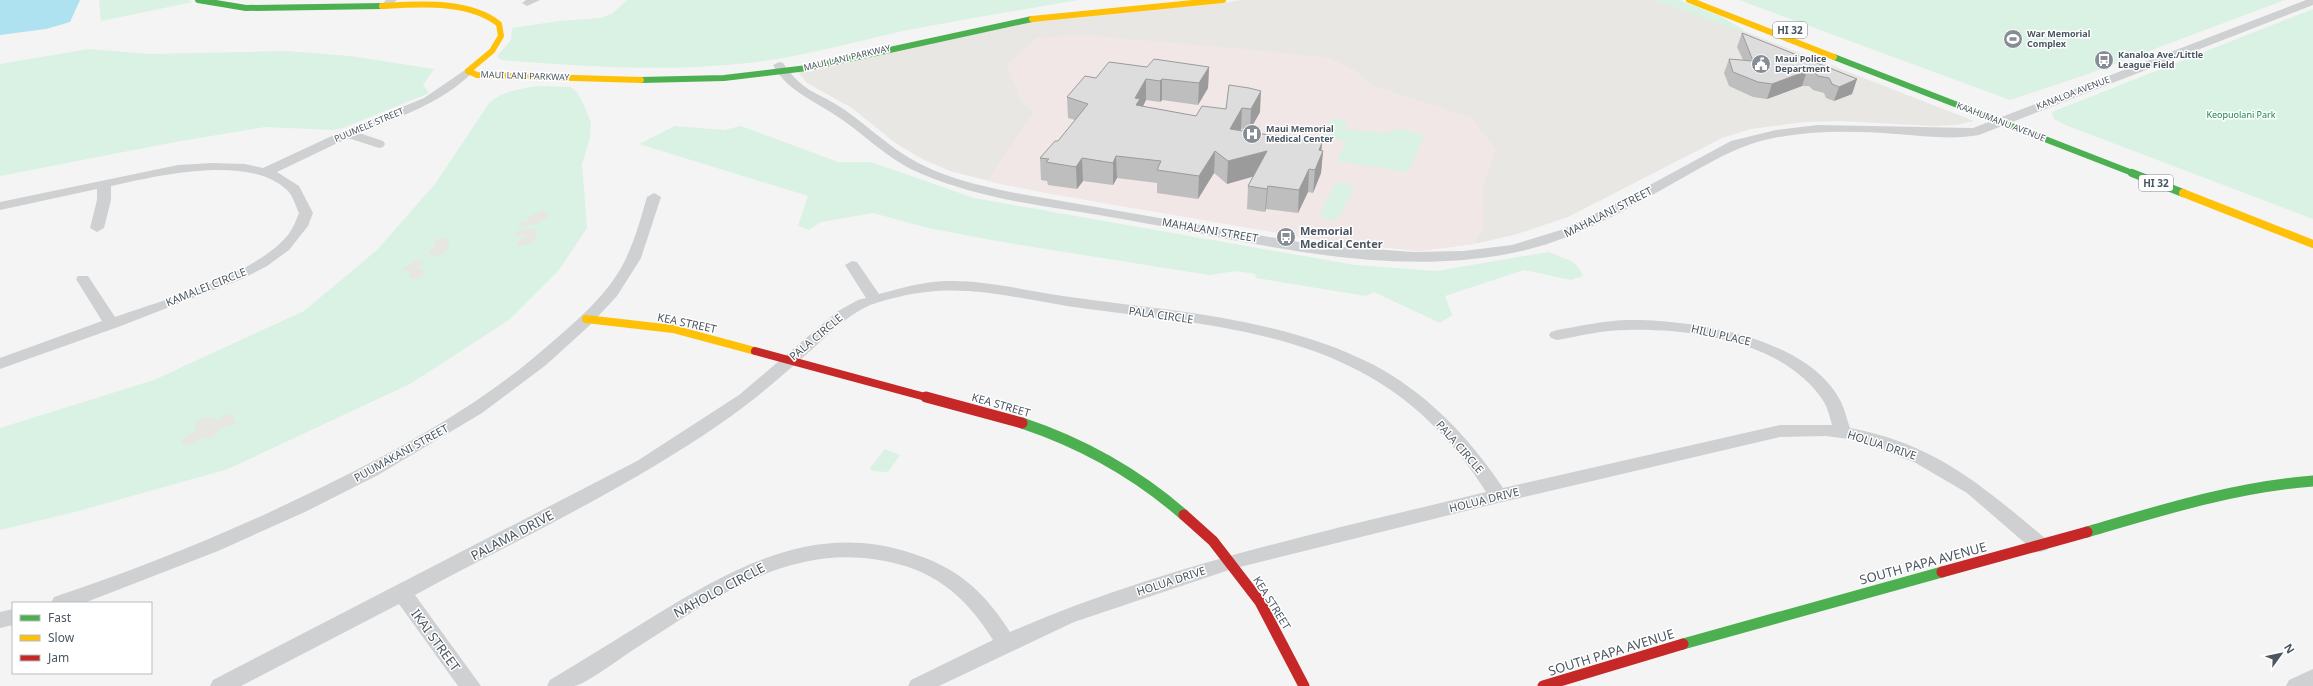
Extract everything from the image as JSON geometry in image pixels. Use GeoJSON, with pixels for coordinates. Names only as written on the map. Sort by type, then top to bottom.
{"type":"FeatureCollection","features":[{"type":"Feature","properties":{"kind":"main road"},"geometry":{"type":"LineString","coordinates":[[198,0],[215,4],[260,9],[389,3],[473,9],[495,19],[501,28],[498,44],[488,56],[468,71]]}},
{"type":"Feature","properties":{"kind":"main road","name":"MAUI LANI PARKWAY"},"geometry":{"type":"LineString","coordinates":[[468,71],[477,75],[675,80],[742,77],[938,30],[1032,12],[1157,0]]}},
{"type":"Feature","properties":{"kind":"main road","name":"MAUI LANI PARKWAY"},"geometry":{"type":"LineString","coordinates":[[780,68],[989,26],[1037,18],[1223,0]]}},
{"type":"Feature","properties":{"kind":"main road","name":"KAAHUMANU AVENUE"},"geometry":{"type":"LineString","coordinates":[[1689,0],[2313,244]]}},
{"type":"Feature","properties":{"kind":"main road","name":"KAAHUMANU AVENUE"},"geometry":{"type":"LineString","coordinates":[[1711,0],[2027,122]]}},
{"type":"Feature","properties":{"kind":"main road","name":"KEA STREET"},"geometry":{"type":"LineString","coordinates":[[586,319],[673,330],[986,413],[1031,426],[1080,446],[1126,471],[1177,508],[1213,541],[1260,602],[1304,686]]}},
{"type":"Feature","properties":{"kind":"main road","name":"SOUTH PAPA AVENUE"},"geometry":{"type":"LineString","coordinates":[[1543,686],[1677,646],[2219,495],[2289,482],[2313,481]]}},
{"type":"Feature","properties":{"kind":"street","name":"KANALOA AVENUE"},"geometry":{"type":"LineString","coordinates":[[2012,116],[2313,1]]}},
{"type":"Feature","properties":{"kind":"street","name":"MAHALANI STREET"},"geometry":{"type":"LineString","coordinates":[[780,68],[784,78],[794,87],[841,113],[880,146],[916,167],[944,179],[993,192],[1308,248],[1402,257],[1442,257],[1512,249],[1559,236],[1586,225],[1735,144],[1762,135],[1793,130],[1847,128],[1967,132],[1981,130],[2012,116]]}},
{"type":"Feature","properties":{"kind":"street","name":"PUUMELE STREET"},"geometry":{"type":"LineString","coordinates":[[266,172],[436,95],[458,82],[468,71]]}},
{"type":"Feature","properties":{"kind":"street"},"geometry":{"type":"LineString","coordinates":[[348,134],[379,144]]}},
{"type":"Feature","properties":{"kind":"street","name":"KAMALEI CIRCLE"},"geometry":{"type":"LineString","coordinates":[[0,206],[147,174],[199,167],[242,168],[266,172],[287,183],[298,195],[304,207],[304,221],[290,242],[265,261],[224,282],[0,364]]}},
{"type":"Feature","properties":{"kind":"street"},"geometry":{"type":"LineString","coordinates":[[97,228],[104,200],[104,183]]}},
{"type":"Feature","properties":{"kind":"street","name":"PUUMAKANI STREET"},"geometry":{"type":"LineString","coordinates":[[64,602],[130,580],[213,547],[335,489],[421,443],[471,414],[546,358],[586,319],[622,278],[634,257],[654,197]]}},
{"type":"Feature","properties":{"kind":"street"},"geometry":{"type":"LineString","coordinates":[[852,265],[875,299]]}},
{"type":"Feature","properties":{"kind":"street"},"geometry":{"type":"LineString","coordinates":[[83,279],[112,324]]}},
{"type":"Feature","properties":{"kind":"street","name":"PALA CIRCLE"},"geometry":{"type":"LineString","coordinates":[[787,361],[843,314],[875,299],[926,287],[970,287],[1218,323],[1255,330],[1310,344],[1345,357],[1372,372],[1423,407],[1467,451],[1498,496]]}},
{"type":"Feature","properties":{"kind":"street","name":"HILU PLACE"},"geometry":{"type":"LineString","coordinates":[[1557,335],[1604,327],[1659,325],[1694,328],[1755,343],[1793,364],[1826,391],[1836,406],[1843,432]]}},
{"type":"Feature","properties":{"kind":"street","name":"PALAMA DRIVE"},"geometry":{"type":"LineString","coordinates":[[221,686],[402,593],[643,465],[683,441],[745,399],[787,361]]}},
{"type":"Feature","properties":{"kind":"street","name":"HOLUA DRIVE"},"geometry":{"type":"LineString","coordinates":[[919,686],[1006,643],[1067,616],[1230,562],[1498,496],[1780,431],[1816,430],[1843,432],[1863,437],[1930,462],[1963,481],[2040,545]]}},
{"type":"Feature","properties":{"kind":"street","name":"NAHOLO CIRCLE"},"geometry":{"type":"LineString","coordinates":[[558,686],[705,595],[758,567],[793,556],[847,549],[897,555],[946,574],[969,593],[1006,643]]}},
{"type":"Feature","properties":{"kind":"street","name":"IKAI STREET"},"geometry":{"type":"LineString","coordinates":[[402,593],[470,686]]}},
{"type":"Feature","properties":{"kind":"street"},"geometry":{"type":"LineString","coordinates":[[0,620],[12,617]]}},
{"type":"Feature","properties":{"kind":"street"},"geometry":{"type":"LineString","coordinates":[[2297,686],[2313,678]]}},
{"type":"Feature","properties":{"kind":"shaded area"},"geometry":{"type":"Polygon","coordinates":[[[1241,0],[1664,0],[1974,121],[1956,125],[1933,126],[1841,121],[1805,122],[1751,129],[1722,138],[1568,217],[1514,235],[1474,244],[1419,251],[1326,241],[1052,194],[1001,184],[950,171],[922,159],[894,142],[852,108],[807,83],[798,72],[1015,24],[1059,17],[1217,4],[1241,0]]]}},
{"type":"Feature","properties":{"kind":"shaded area","name":"Maui Memorial Medical Center"},"geometry":{"type":"Polygon","coordinates":[[[1082,35],[1330,58],[1354,70],[1374,86],[1472,118],[1496,150],[1482,189],[1483,228],[1474,244],[1419,251],[1326,241],[1052,194],[987,181],[1034,112],[1022,103],[1007,65],[1036,38],[1082,35]]]}},
{"type":"Feature","properties":{"kind":"green space"},"geometry":{"type":"Polygon","coordinates":[[[99,0],[188,0],[193,2],[101,21],[99,0]]]}},
{"type":"Feature","properties":{"kind":"green space"},"geometry":{"type":"Polygon","coordinates":[[[627,0],[1079,0],[918,28],[828,49],[760,62],[678,68],[649,68],[501,60],[497,56],[511,40],[512,28],[559,21],[601,18],[613,13],[627,0]]]}},
{"type":"Feature","properties":{"kind":"green space"},"geometry":{"type":"Polygon","coordinates":[[[1653,0],[1679,0],[1720,16],[1744,30],[1743,32],[1653,0]]]}},
{"type":"Feature","properties":{"kind":"green space","name":"War Memorial Complex"},"geometry":{"type":"Polygon","coordinates":[[[1739,0],[2285,0],[2085,75],[2010,100],[1739,0]]]}},
{"type":"Feature","properties":{"kind":"green space","name":"Keopuolani Park"},"geometry":{"type":"Polygon","coordinates":[[[2313,9],[2313,219],[2068,126],[2054,119],[2052,112],[2313,9]]]}},
{"type":"Feature","properties":{"kind":"green space"},"geometry":{"type":"Polygon","coordinates":[[[89,49],[150,54],[286,51],[350,56],[434,69],[423,85],[429,93],[343,128],[332,130],[265,127],[175,142],[0,176],[0,64],[89,49]]]}},
{"type":"Feature","properties":{"kind":"green space"},"geometry":{"type":"Polygon","coordinates":[[[537,86],[570,87],[577,92],[591,123],[590,138],[582,164],[587,228],[559,270],[509,320],[410,384],[228,469],[75,512],[0,530],[0,428],[154,380],[304,311],[377,250],[435,184],[490,102],[501,95],[518,89],[537,86]]]}},
{"type":"Feature","properties":{"kind":"green space"},"geometry":{"type":"Polygon","coordinates":[[[1332,118],[1347,121],[1344,129],[1383,133],[1400,129],[1422,135],[1423,138],[1408,172],[1337,161],[1346,141],[1322,137],[1332,118]]]}},
{"type":"Feature","properties":{"kind":"green space"},"geometry":{"type":"Polygon","coordinates":[[[675,126],[724,130],[741,126],[838,162],[871,162],[974,198],[1355,265],[1436,271],[1549,252],[1573,262],[1579,268],[1583,276],[1571,280],[1524,270],[1445,296],[1452,315],[1440,323],[1374,292],[1366,296],[1256,278],[1255,274],[1237,271],[1209,275],[1002,242],[928,228],[873,213],[821,222],[809,230],[798,226],[808,196],[639,144],[675,126]]]}},
{"type":"Feature","properties":{"kind":"green space"},"geometry":{"type":"Polygon","coordinates":[[[1345,183],[1354,188],[1339,218],[1331,220],[1324,218],[1320,214],[1335,184],[1345,183]]]}},
{"type":"Feature","properties":{"kind":"green space"},"geometry":{"type":"Polygon","coordinates":[[[885,449],[900,455],[888,472],[872,471],[870,468],[885,449]]]}},
{"type":"Feature","properties":{"kind":"sand"},"geometry":{"type":"Polygon","coordinates":[[[542,210],[548,214],[547,217],[541,222],[528,226],[520,226],[518,224],[529,220],[528,217],[542,210]]]}},
{"type":"Feature","properties":{"kind":"sand"},"geometry":{"type":"Polygon","coordinates":[[[536,229],[537,235],[532,243],[519,246],[516,243],[526,235],[513,236],[518,231],[536,229]]]}},
{"type":"Feature","properties":{"kind":"sand"},"geometry":{"type":"Polygon","coordinates":[[[445,238],[450,242],[445,253],[435,256],[429,254],[430,250],[436,246],[434,243],[438,239],[445,238]]]}},
{"type":"Feature","properties":{"kind":"sand"},"geometry":{"type":"Polygon","coordinates":[[[422,260],[423,264],[417,268],[426,271],[421,278],[412,279],[409,277],[411,272],[402,270],[413,262],[422,260]]]}},
{"type":"Feature","properties":{"kind":"sand"},"geometry":{"type":"Polygon","coordinates":[[[228,414],[234,415],[233,419],[237,423],[219,429],[213,438],[207,439],[203,437],[192,445],[181,444],[183,439],[197,429],[194,425],[201,419],[211,417],[218,420],[228,414]]]}},
{"type":"Feature","properties":{"kind":"water"},"geometry":{"type":"Polygon","coordinates":[[[0,0],[80,0],[70,22],[46,29],[0,35],[0,0]]]}},
{"type":"Feature","properties":{"kind":"building"},"geometry":{"type":"Polygon","coordinates":[[[1742,33],[1857,79],[1839,87],[1832,84],[1829,78],[1818,76],[1814,72],[1807,71],[1772,84],[1758,82],[1733,72],[1729,59],[1753,61],[1742,33]]]}},
{"type":"Feature","properties":{"kind":"building"},"geometry":{"type":"Polygon","coordinates":[[[1154,59],[1209,67],[1199,83],[1162,79],[1160,81],[1146,79],[1135,98],[1140,99],[1136,105],[1196,116],[1202,106],[1226,109],[1229,85],[1261,91],[1251,109],[1242,108],[1230,129],[1322,143],[1319,150],[1323,151],[1315,170],[1309,169],[1299,190],[1268,186],[1267,189],[1248,186],[1267,151],[1228,161],[1215,151],[1199,176],[1157,170],[1161,161],[1116,156],[1113,163],[1082,158],[1076,167],[1046,162],[1049,159],[1040,158],[1055,141],[1058,141],[1088,104],[1067,97],[1085,76],[1096,78],[1109,62],[1147,67],[1154,59]]]}},
{"type":"Feature","properties":{"kind":"traffic: fast"},"geometry":{"type":"LineString","coordinates":[[198,0],[246,8],[382,6]]}},
{"type":"Feature","properties":{"kind":"traffic: fast"},"geometry":{"type":"LineString","coordinates":[[641,80],[724,78],[807,68],[864,57],[975,30],[1032,19]]}},
{"type":"Feature","properties":{"kind":"traffic: fast"},"geometry":{"type":"LineString","coordinates":[[1834,57],[2183,193]]}},
{"type":"Feature","properties":{"kind":"traffic: fast"},"geometry":{"type":"LineString","coordinates":[[1022,423],[1065,439],[1108,460],[1148,486],[1184,515]]}},
{"type":"Feature","properties":{"kind":"traffic: fast"},"geometry":{"type":"LineString","coordinates":[[2087,532],[2171,507],[2227,493],[2284,483],[2313,481]]}},
{"type":"Feature","properties":{"kind":"traffic: fast"},"geometry":{"type":"LineString","coordinates":[[1683,644],[1942,572]]}},
{"type":"Feature","properties":{"kind":"traffic: slow"},"geometry":{"type":"LineString","coordinates":[[1032,19],[1223,0]]}},
{"type":"Feature","properties":{"kind":"traffic: slow"},"geometry":{"type":"LineString","coordinates":[[1689,0],[1834,57]]}},
{"type":"Feature","properties":{"kind":"traffic: slow"},"geometry":{"type":"LineString","coordinates":[[382,6],[411,5],[452,7],[472,10],[489,16],[499,24],[501,36],[492,51],[468,71]]}},
{"type":"Feature","properties":{"kind":"traffic: slow"},"geometry":{"type":"LineString","coordinates":[[468,71],[477,75],[641,80]]}},
{"type":"Feature","properties":{"kind":"traffic: slow"},"geometry":{"type":"LineString","coordinates":[[2183,193],[2313,244]]}},
{"type":"Feature","properties":{"kind":"traffic: slow"},"geometry":{"type":"LineString","coordinates":[[586,319],[673,329],[755,351]]}},
{"type":"Feature","properties":{"kind":"traffic: jam"},"geometry":{"type":"LineString","coordinates":[[755,351],[1022,423]]}},
{"type":"Feature","properties":{"kind":"traffic: jam"},"geometry":{"type":"LineString","coordinates":[[1184,515],[1213,541],[1260,602],[1304,686]]}},
{"type":"Feature","properties":{"kind":"traffic: jam"},"geometry":{"type":"LineString","coordinates":[[1942,572],[2087,532]]}},
{"type":"Feature","properties":{"kind":"traffic: jam"},"geometry":{"type":"LineString","coordinates":[[1543,686],[1683,644]]}},
{"type":"Feature","properties":{"kind":"place","name":"War Memorial Complex"},"geometry":{"type":"Point","coordinates":[2013,39]}},
{"type":"Feature","properties":{"kind":"place","name":"Kanaloa Ave./Little League Field"},"geometry":{"type":"Point","coordinates":[2104,60]}},
{"type":"Feature","properties":{"kind":"place","name":"Maui Police Department"},"geometry":{"type":"Point","coordinates":[1761,64]}},
{"type":"Feature","properties":{"kind":"place","name":"Maui Memorial Medical Center"},"geometry":{"type":"Point","coordinates":[1252,134]}},
{"type":"Feature","properties":{"kind":"place","name":"Memorial Medical Center"},"geometry":{"type":"Point","coordinates":[1286,237]}}]}
